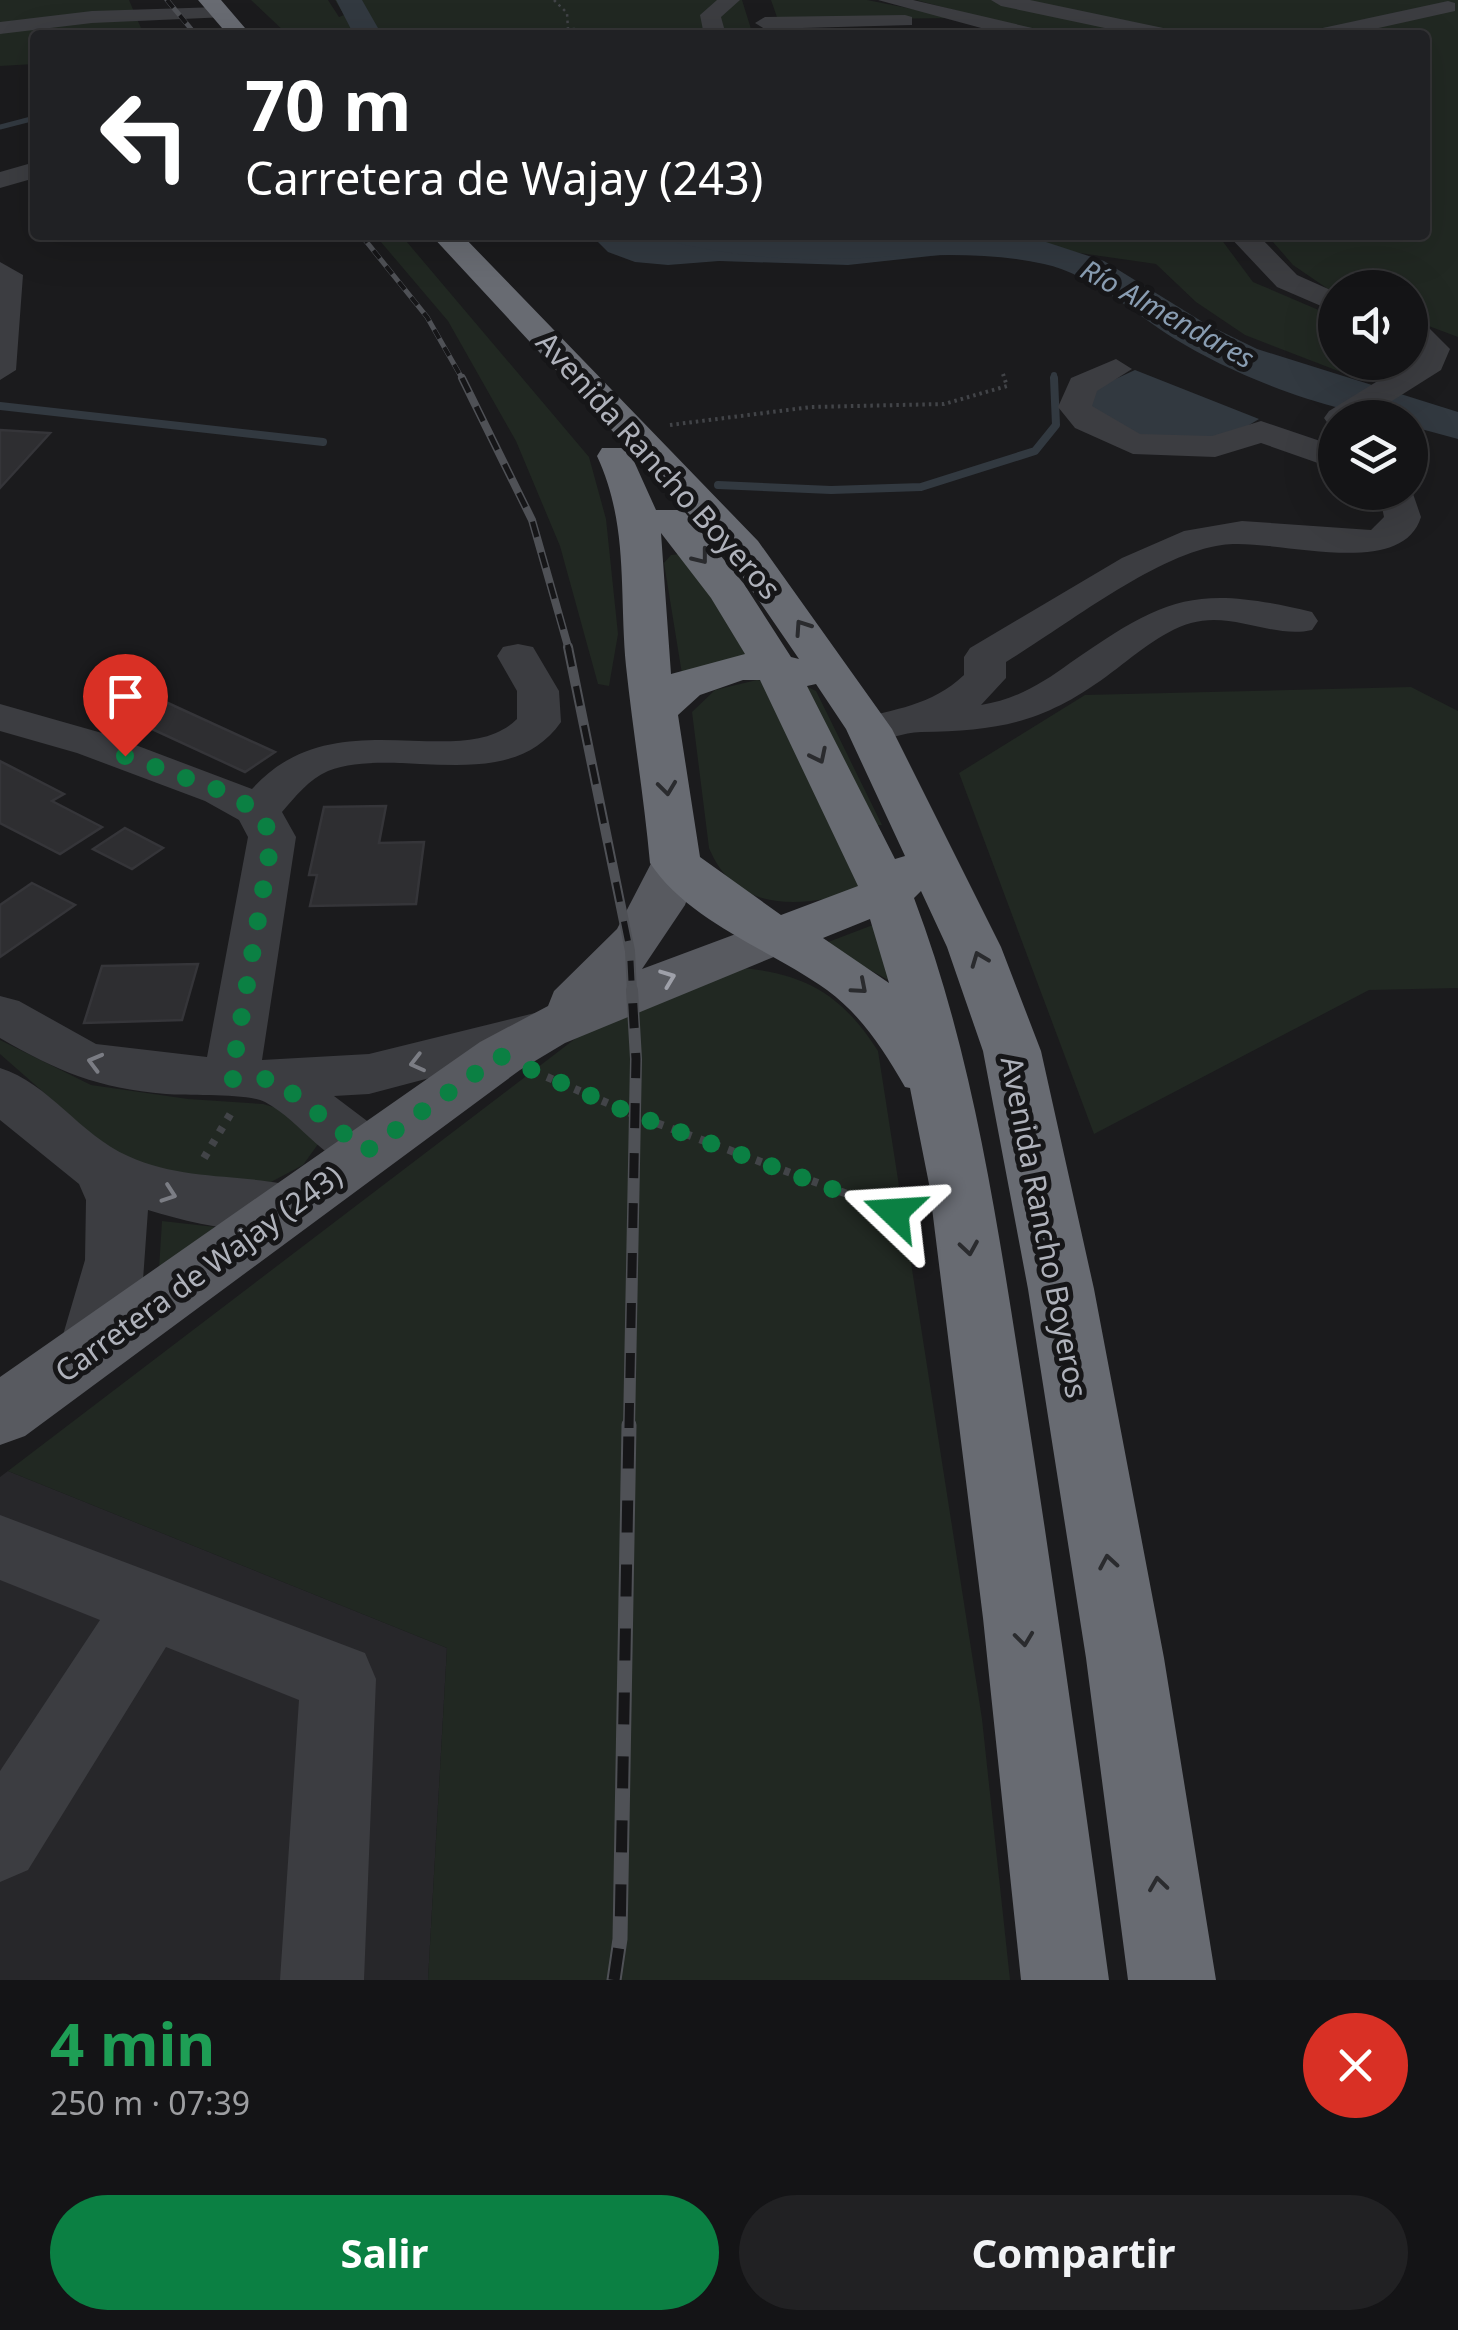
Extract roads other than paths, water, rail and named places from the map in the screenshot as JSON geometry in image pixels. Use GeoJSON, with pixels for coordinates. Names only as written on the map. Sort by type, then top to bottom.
{"type":"FeatureCollection","features":[{"type":"Feature","properties":{"kind":"highway"},"geometry":{"type":"LineString","coordinates":[[220,4],[237,30]]}},
{"type":"Feature","properties":{"kind":"highway"},"geometry":{"type":"LineString","coordinates":[[220,4],[254,30]]}},
{"type":"Feature","properties":{"kind":"highway","name":"Avenida Rancho Boyeros"},"geometry":{"type":"LineString","coordinates":[[424,240],[622,443],[744,549],[863,718],[991,990],[1030,1127],[1125,1658],[1172,1980]]}},
{"type":"Feature","properties":{"kind":"highway","name":"Avenida Rancho Boyeros"},"geometry":{"type":"LineString","coordinates":[[450,240],[622,443],[776,668],[887,894],[914,970],[968,1239],[1019,1599],[1065,1980]]}},
{"type":"Feature","properties":{"kind":"highway"},"geometry":{"type":"LineString","coordinates":[[622,443],[642,522],[648,666],[676,864],[723,903],[825,959],[880,1004],[905,1036],[946,1117]]}},
{"type":"Feature","properties":{"kind":"highway"},"geometry":{"type":"LineString","coordinates":[[656,712],[676,689],[707,675],[776,668],[809,676],[863,718]]}},
{"type":"Feature","properties":{"kind":"highway"},"geometry":{"type":"LineString","coordinates":[[779,935],[887,894],[915,870],[926,847]]}},
{"type":"Feature","properties":{"kind":"main road","name":"Carretera de Wajay (243)"},"geometry":{"type":"LineString","coordinates":[[0,1415],[523,1043],[646,932],[660,912],[676,864]]}},
{"type":"Feature","properties":{"kind":"main road","name":"Carretera de Wajay (243)"},"geometry":{"type":"LineString","coordinates":[[523,1043],[779,935]]}},
{"type":"Feature","properties":{"kind":"street"},"geometry":{"type":"LineString","coordinates":[[714,30],[710,15],[730,0]]}},
{"type":"Feature","properties":{"kind":"street"},"geometry":{"type":"LineString","coordinates":[[755,0],[768,29],[905,22]]}},
{"type":"Feature","properties":{"kind":"street"},"geometry":{"type":"LineString","coordinates":[[888,0],[1012,30]]}},
{"type":"Feature","properties":{"kind":"street"},"geometry":{"type":"LineString","coordinates":[[1000,0],[1144,30]]}},
{"type":"Feature","properties":{"kind":"street"},"geometry":{"type":"LineString","coordinates":[[0,28],[220,4]]}},
{"type":"Feature","properties":{"kind":"street"},"geometry":{"type":"LineString","coordinates":[[1339,30],[1447,4]]}},
{"type":"Feature","properties":{"kind":"street"},"geometry":{"type":"LineString","coordinates":[[0,180],[30,171]]}},
{"type":"Feature","properties":{"kind":"street"},"geometry":{"type":"LineString","coordinates":[[1247,240],[1287,281],[1318,295]]}},
{"type":"Feature","properties":{"kind":"street"},"geometry":{"type":"LineString","coordinates":[[0,271],[8,275],[0,370]]}},
{"type":"Feature","properties":{"kind":"street"},"geometry":{"type":"LineString","coordinates":[[1428,344],[1434,349],[1428,365]]}},
{"type":"Feature","properties":{"kind":"street"},"geometry":{"type":"LineString","coordinates":[[1116,369],[1083,385],[1075,407],[1087,421],[1132,444],[1215,447],[1261,431],[1318,451]]}},
{"type":"Feature","properties":{"kind":"street"},"geometry":{"type":"LineString","coordinates":[[1372,400],[1408,380]]}},
{"type":"Feature","properties":{"kind":"street"},"geometry":{"type":"LineString","coordinates":[[1296,442],[1318,430]]}},
{"type":"Feature","properties":{"kind":"street"},"geometry":{"type":"LineString","coordinates":[[922,722],[986,678],[985,657],[1177,544],[1223,533],[1256,532],[1376,542],[1395,534],[1403,524],[1405,510]]}},
{"type":"Feature","properties":{"kind":"street"},"geometry":{"type":"LineString","coordinates":[[863,718],[922,722],[999,714],[1038,703],[1138,632],[1211,604],[1248,606],[1298,622]]}},
{"type":"Feature","properties":{"kind":"street"},"geometry":{"type":"LineString","coordinates":[[258,811],[293,773],[328,756],[490,748],[523,740],[539,722],[538,691],[518,656]]}},
{"type":"Feature","properties":{"kind":"street"},"geometry":{"type":"LineString","coordinates":[[0,718],[148,764],[222,791],[258,811],[272,837],[252,1079]]}},
{"type":"Feature","properties":{"kind":"street"},"geometry":{"type":"LineString","coordinates":[[0,1014],[83,1060],[161,1074],[252,1079],[369,1074],[523,1043]]}},
{"type":"Feature","properties":{"kind":"street"},"geometry":{"type":"LineString","coordinates":[[252,1079],[366,1151]]}},
{"type":"Feature","properties":{"kind":"street"},"geometry":{"type":"LineString","coordinates":[[0,1088],[100,1168],[180,1198],[219,1206],[290,1207]]}},
{"type":"Feature","properties":{"kind":"street"},"geometry":{"type":"LineString","coordinates":[[90,1352],[112,1288],[118,1203],[100,1168]]}},
{"type":"Feature","properties":{"kind":"street"},"geometry":{"type":"LineString","coordinates":[[0,1547],[338,1678],[322,1980]]}},
{"type":"Feature","properties":{"kind":"street"},"geometry":{"type":"LineString","coordinates":[[0,1842],[151,1606]]}},
{"type":"Feature","properties":{"kind":"waterway","name":"Río Almendares"},"geometry":{"type":"LineString","coordinates":[[349,0],[365,30]]}},
{"type":"Feature","properties":{"kind":"waterway"},"geometry":{"type":"LineString","coordinates":[[0,127],[30,119]]}},
{"type":"Feature","properties":{"kind":"waterway","name":"Río Almendares"},"geometry":{"type":"LineString","coordinates":[[714,240],[778,248],[958,244],[1046,253],[1069,259],[1112,280],[1192,333],[1242,357],[1334,390],[1458,426]]}},
{"type":"Feature","properties":{"kind":"waterway"},"geometry":{"type":"LineString","coordinates":[[718,485],[831,490],[921,487],[1035,451],[1056,425],[1054,378]]}},
{"type":"Feature","properties":{"kind":"waterway"},"geometry":{"type":"LineString","coordinates":[[0,406],[323,442]]}},
{"type":"Feature","properties":{"kind":"railway"},"geometry":{"type":"LineString","coordinates":[[167,0],[192,30]]}},
{"type":"Feature","properties":{"kind":"railway"},"geometry":{"type":"LineString","coordinates":[[365,240],[427,317],[463,380]]}},
{"type":"Feature","properties":{"kind":"railway"},"geometry":{"type":"LineString","coordinates":[[463,380],[532,520],[569,650]]}},
{"type":"Feature","properties":{"kind":"railway"},"geometry":{"type":"LineString","coordinates":[[568,647],[630,951],[632,992]]}},
{"type":"Feature","properties":{"kind":"railway"},"geometry":{"type":"LineString","coordinates":[[629,1428],[636,1059],[632,990]]}},
{"type":"Feature","properties":{"kind":"railway"},"geometry":{"type":"LineString","coordinates":[[614,1980],[620,1939],[629,1425]]}}]}
